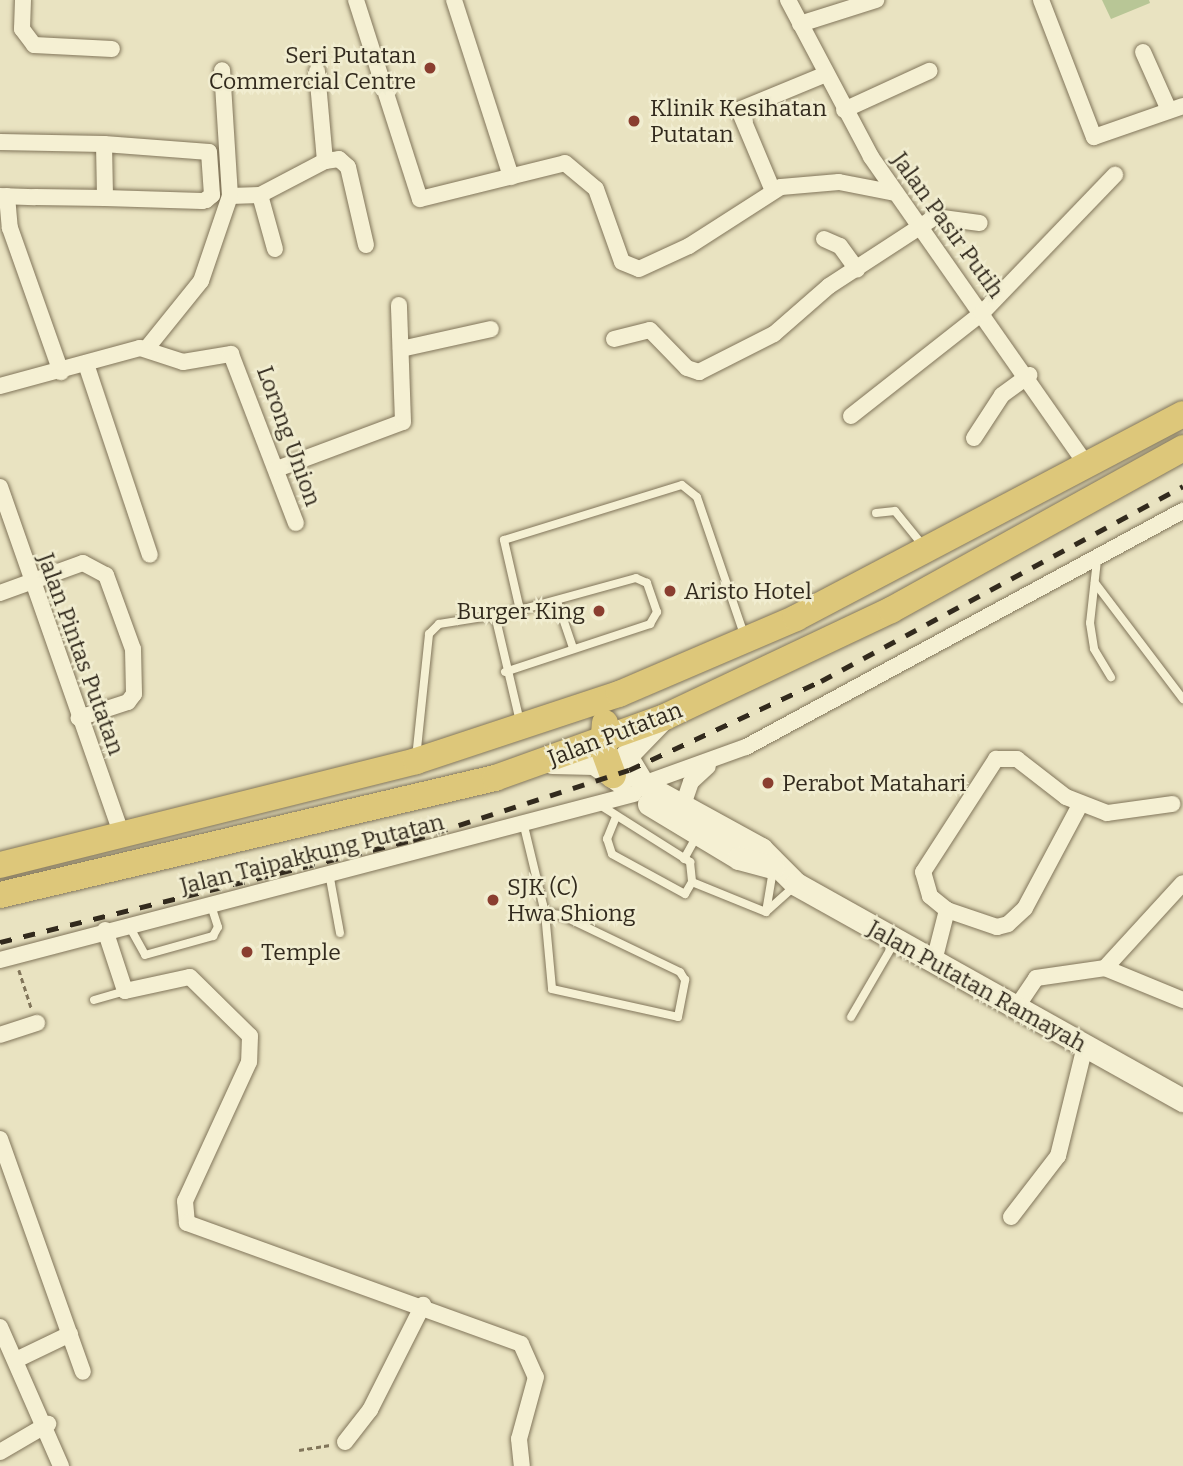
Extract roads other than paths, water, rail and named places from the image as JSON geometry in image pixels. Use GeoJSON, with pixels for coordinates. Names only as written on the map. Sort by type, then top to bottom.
{"type":"FeatureCollection","features":[{"type":"Feature","properties":{"kind":"highway","name":"Jalan Putatan"},"geometry":{"type":"LineString","coordinates":[[0,865],[416,761],[619,694],[746,640],[926,550],[1183,414]]}},
{"type":"Feature","properties":{"kind":"highway","name":"Jalan Putatan"},"geometry":{"type":"LineString","coordinates":[[0,895],[495,778],[665,717],[810,652],[980,561],[1183,447]]}},
{"type":"Feature","properties":{"kind":"highway"},"geometry":{"type":"LineString","coordinates":[[1087,465],[1127,478]]}},
{"type":"Feature","properties":{"kind":"highway"},"geometry":{"type":"LineString","coordinates":[[963,529],[980,561]]}},
{"type":"Feature","properties":{"kind":"highway"},"geometry":{"type":"LineString","coordinates":[[613,775],[602,740],[619,694]]}},
{"type":"Feature","properties":{"kind":"highway"},"geometry":{"type":"LineString","coordinates":[[481,741],[497,757],[495,778]]}},
{"type":"Feature","properties":{"kind":"main road"},"geometry":{"type":"LineString","coordinates":[[638,789],[626,756],[665,717]]}},
{"type":"Feature","properties":{"kind":"main road","name":"Jalan Putatan Ramayah"},"geometry":{"type":"LineString","coordinates":[[537,764],[594,763],[638,789],[699,833],[755,866],[773,867]]}},
{"type":"Feature","properties":{"kind":"main road","name":"Jalan Putatan Ramayah"},"geometry":{"type":"LineString","coordinates":[[638,789],[683,806],[761,849],[773,867],[796,884],[1183,1100]]}},
{"type":"Feature","properties":{"kind":"street"},"geometry":{"type":"LineString","coordinates":[[23,0],[22,29],[34,44],[112,49]]}},
{"type":"Feature","properties":{"kind":"street"},"geometry":{"type":"LineString","coordinates":[[355,0],[420,199],[565,163],[596,189],[622,261],[639,269],[689,246],[773,191],[808,182],[851,184],[895,193]]}},
{"type":"Feature","properties":{"kind":"street"},"geometry":{"type":"LineString","coordinates":[[454,0],[511,177]]}},
{"type":"Feature","properties":{"kind":"street","name":"Jalan Pasir Putih"},"geometry":{"type":"LineString","coordinates":[[788,0],[824,75],[871,157],[919,228],[1030,375],[1087,465]]}},
{"type":"Feature","properties":{"kind":"street"},"geometry":{"type":"LineString","coordinates":[[800,24],[876,0]]}},
{"type":"Feature","properties":{"kind":"street"},"geometry":{"type":"LineString","coordinates":[[1041,0],[1094,137],[1176,108],[1143,52]]}},
{"type":"Feature","properties":{"kind":"street"},"geometry":{"type":"LineString","coordinates":[[0,386],[147,348],[201,281],[230,196],[222,70]]}},
{"type":"Feature","properties":{"kind":"street"},"geometry":{"type":"LineString","coordinates":[[317,71],[325,161]]}},
{"type":"Feature","properties":{"kind":"street"},"geometry":{"type":"LineString","coordinates":[[844,110],[929,72]]}},
{"type":"Feature","properties":{"kind":"street"},"geometry":{"type":"LineString","coordinates":[[773,191],[739,110],[824,75]]}},
{"type":"Feature","properties":{"kind":"street"},"geometry":{"type":"LineString","coordinates":[[0,142],[206,148],[212,195],[202,201],[3,196],[10,228],[61,372]]}},
{"type":"Feature","properties":{"kind":"street"},"geometry":{"type":"LineString","coordinates":[[104,144],[104,198]]}},
{"type":"Feature","properties":{"kind":"street"},"geometry":{"type":"LineString","coordinates":[[851,184],[871,157]]}},
{"type":"Feature","properties":{"kind":"street"},"geometry":{"type":"LineString","coordinates":[[230,196],[260,195],[325,161],[339,159],[348,167],[366,245]]}},
{"type":"Feature","properties":{"kind":"street"},"geometry":{"type":"LineString","coordinates":[[850,416],[982,313],[1115,175]]}},
{"type":"Feature","properties":{"kind":"street"},"geometry":{"type":"LineString","coordinates":[[260,195],[275,249]]}},
{"type":"Feature","properties":{"kind":"street"},"geometry":{"type":"LineString","coordinates":[[614,339],[650,330],[687,368],[699,372],[774,334],[857,269],[919,228],[948,214],[980,223]]}},
{"type":"Feature","properties":{"kind":"street"},"geometry":{"type":"LineString","coordinates":[[824,239],[840,246],[857,269]]}},
{"type":"Feature","properties":{"kind":"street"},"geometry":{"type":"LineString","coordinates":[[277,469],[403,422],[399,306]]}},
{"type":"Feature","properties":{"kind":"street"},"geometry":{"type":"LineString","coordinates":[[401,349],[491,329]]}},
{"type":"Feature","properties":{"kind":"street","name":"Lorong Union"},"geometry":{"type":"LineString","coordinates":[[147,348],[183,362],[221,354],[238,360],[296,523]]}},
{"type":"Feature","properties":{"kind":"street"},"geometry":{"type":"LineString","coordinates":[[86,364],[150,555]]}},
{"type":"Feature","properties":{"kind":"street"},"geometry":{"type":"LineString","coordinates":[[974,438],[1002,395],[1030,375]]}},
{"type":"Feature","properties":{"kind":"street","name":"Jalan Pintas Putatan"},"geometry":{"type":"LineString","coordinates":[[0,487],[4,515],[122,835]]}},
{"type":"Feature","properties":{"kind":"street"},"geometry":{"type":"LineString","coordinates":[[683,806],[691,782],[712,762],[1097,560],[1183,511]]}},
{"type":"Feature","properties":{"kind":"street"},"geometry":{"type":"LineString","coordinates":[[0,593],[83,563],[98,566],[133,649],[133,699],[79,718]]}},
{"type":"Feature","properties":{"kind":"street"},"geometry":{"type":"LineString","coordinates":[[1080,805],[1025,908],[1008,924],[997,927],[947,910],[930,896],[923,872],[996,759],[1017,759],[1080,805],[1130,815],[1172,804]]}},
{"type":"Feature","properties":{"kind":"street","name":"Jalan Taipakkung Putatan"},"geometry":{"type":"LineString","coordinates":[[7,957],[523,822],[586,802],[600,805],[712,762]]}},
{"type":"Feature","properties":{"kind":"street"},"geometry":{"type":"LineString","coordinates":[[1105,968],[1183,883]]}},
{"type":"Feature","properties":{"kind":"street"},"geometry":{"type":"LineString","coordinates":[[934,961],[947,910]]}},
{"type":"Feature","properties":{"kind":"street"},"geometry":{"type":"LineString","coordinates":[[105,930],[125,991],[190,976],[250,1036],[249,1062],[185,1201],[187,1223],[423,1305],[530,1351],[536,1377],[519,1438],[522,1466]]}},
{"type":"Feature","properties":{"kind":"street"},"geometry":{"type":"LineString","coordinates":[[1016,1008],[1036,978],[1105,968],[1183,1000]]}},
{"type":"Feature","properties":{"kind":"street"},"geometry":{"type":"LineString","coordinates":[[0,1035],[37,1023]]}},
{"type":"Feature","properties":{"kind":"street"},"geometry":{"type":"LineString","coordinates":[[1011,1217],[1058,1156],[1085,1046]]}},
{"type":"Feature","properties":{"kind":"street"},"geometry":{"type":"LineString","coordinates":[[0,1141],[83,1372]]}},
{"type":"Feature","properties":{"kind":"street"},"geometry":{"type":"LineString","coordinates":[[345,1442],[370,1410],[423,1305]]}},
{"type":"Feature","properties":{"kind":"street"},"geometry":{"type":"LineString","coordinates":[[0,1327],[48,1424],[61,1466]]}},
{"type":"Feature","properties":{"kind":"street"},"geometry":{"type":"LineString","coordinates":[[16,1360],[70,1334]]}},
{"type":"Feature","properties":{"kind":"street"},"geometry":{"type":"LineString","coordinates":[[0,1452],[48,1424]]}},
{"type":"Feature","properties":{"kind":"lane"},"geometry":{"type":"LineString","coordinates":[[520,610],[506,551],[511,534],[682,485],[697,497],[746,640]]}},
{"type":"Feature","properties":{"kind":"lane"},"geometry":{"type":"LineString","coordinates":[[876,513],[895,511],[926,550]]}},
{"type":"Feature","properties":{"kind":"lane"},"geometry":{"type":"LineString","coordinates":[[1097,560],[1094,649],[1111,677]]}},
{"type":"Feature","properties":{"kind":"lane"},"geometry":{"type":"LineString","coordinates":[[416,761],[433,627],[520,610],[636,578],[647,583],[657,612],[650,624],[505,672]]}},
{"type":"Feature","properties":{"kind":"lane"},"geometry":{"type":"LineString","coordinates":[[1095,583],[1183,699]]}},
{"type":"Feature","properties":{"kind":"lane"},"geometry":{"type":"LineString","coordinates":[[557,601],[573,649]]}},
{"type":"Feature","properties":{"kind":"lane"},"geometry":{"type":"LineString","coordinates":[[495,615],[505,672],[522,727]]}},
{"type":"Feature","properties":{"kind":"lane"},"geometry":{"type":"LineString","coordinates":[[600,805],[692,865],[692,882],[680,894],[612,853],[607,839],[616,817]]}},
{"type":"Feature","properties":{"kind":"lane"},"geometry":{"type":"LineString","coordinates":[[523,822],[545,913],[552,989],[678,1017],[685,980],[680,972],[561,915],[545,913]]}},
{"type":"Feature","properties":{"kind":"lane"},"geometry":{"type":"LineString","coordinates":[[684,859],[699,833]]}},
{"type":"Feature","properties":{"kind":"lane"},"geometry":{"type":"LineString","coordinates":[[766,912],[773,867]]}},
{"type":"Feature","properties":{"kind":"lane"},"geometry":{"type":"LineString","coordinates":[[329,873],[340,933]]}},
{"type":"Feature","properties":{"kind":"lane"},"geometry":{"type":"LineString","coordinates":[[692,882],[766,912]]}},
{"type":"Feature","properties":{"kind":"lane"},"geometry":{"type":"LineString","coordinates":[[766,912],[796,884]]}},
{"type":"Feature","properties":{"kind":"lane"},"geometry":{"type":"LineString","coordinates":[[128,924],[145,955],[213,936],[218,928],[210,903]]}},
{"type":"Feature","properties":{"kind":"lane"},"geometry":{"type":"LineString","coordinates":[[852,1017],[895,940]]}},
{"type":"Feature","properties":{"kind":"lane"},"geometry":{"type":"LineString","coordinates":[[94,1000],[125,991]]}},
{"type":"Feature","properties":{"kind":"railway"},"geometry":{"type":"LineString","coordinates":[[0,942],[413,840],[629,770],[821,681],[1183,486]]}},
{"type":"Feature","properties":{"kind":"place","name":"Seri Putatan Commercial Centre"},"geometry":{"type":"Point","coordinates":[430,68]}},
{"type":"Feature","properties":{"kind":"place","name":"Klinik Kesihatan Putatan"},"geometry":{"type":"Point","coordinates":[634,121]}},
{"type":"Feature","properties":{"kind":"place","name":"Aristo Hotel"},"geometry":{"type":"Point","coordinates":[670,591]}},
{"type":"Feature","properties":{"kind":"place","name":"Burger King"},"geometry":{"type":"Point","coordinates":[599,611]}},
{"type":"Feature","properties":{"kind":"place","name":"Perabot Matahari"},"geometry":{"type":"Point","coordinates":[768,783]}},
{"type":"Feature","properties":{"kind":"place","name":"SJK (C) Hwa Shiong"},"geometry":{"type":"Point","coordinates":[493,900]}},
{"type":"Feature","properties":{"kind":"place","name":"Temple"},"geometry":{"type":"Point","coordinates":[247,952]}}]}
